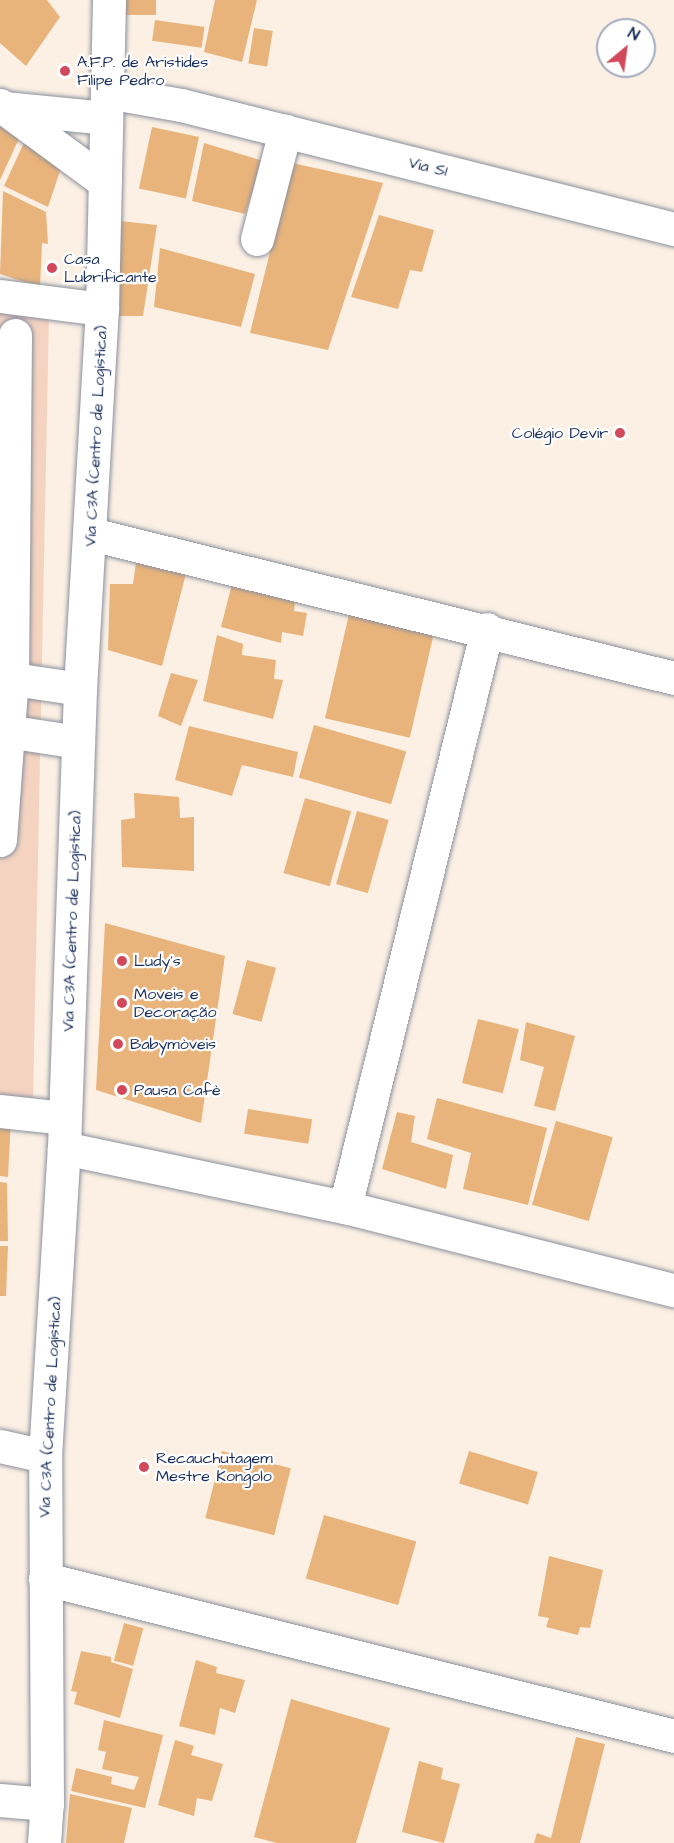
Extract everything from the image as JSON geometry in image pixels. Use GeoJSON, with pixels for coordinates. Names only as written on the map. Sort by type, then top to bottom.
{"type":"FeatureCollection","features":[{"type":"Feature","properties":{"kind":"street","name":"Via C3A (Centro de Logística)"},"geometry":{"type":"LineString","coordinates":[[44,1843],[47,1804],[45,1456],[64,1133],[80,689],[91,534],[102,309],[109,0]]}},
{"type":"Feature","properties":{"kind":"street","name":"Via S1"},"geometry":{"type":"LineString","coordinates":[[1,106],[181,105],[674,229]]}},
{"type":"Feature","properties":{"kind":"street"},"geometry":{"type":"LineString","coordinates":[[1,106],[105,182]]}},
{"type":"Feature","properties":{"kind":"street"},"geometry":{"type":"LineString","coordinates":[[257,239],[285,131]]}},
{"type":"Feature","properties":{"kind":"street"},"geometry":{"type":"LineString","coordinates":[[0,296],[102,309]]}},
{"type":"Feature","properties":{"kind":"street"},"geometry":{"type":"LineString","coordinates":[[0,840],[15,335]]}},
{"type":"Feature","properties":{"kind":"street"},"geometry":{"type":"LineString","coordinates":[[91,534],[487,629],[674,678]]}},
{"type":"Feature","properties":{"kind":"street"},"geometry":{"type":"LineString","coordinates":[[345,1207],[487,629]]}},
{"type":"Feature","properties":{"kind":"street"},"geometry":{"type":"LineString","coordinates":[[6,677],[80,689]]}},
{"type":"Feature","properties":{"kind":"street"},"geometry":{"type":"LineString","coordinates":[[4,730],[78,742]]}},
{"type":"Feature","properties":{"kind":"street"},"geometry":{"type":"LineString","coordinates":[[0,1111],[64,1133],[674,1290]]}},
{"type":"Feature","properties":{"kind":"street"},"geometry":{"type":"LineString","coordinates":[[0,1446],[45,1456]]}},
{"type":"Feature","properties":{"kind":"street"},"geometry":{"type":"LineString","coordinates":[[45,1579],[674,1736]]}},
{"type":"Feature","properties":{"kind":"street"},"geometry":{"type":"LineString","coordinates":[[0,1800],[47,1804]]}},
{"type":"Feature","properties":{"kind":"shaded area"},"geometry":{"type":"Polygon","coordinates":[[[0,308],[49,314],[33,1102],[0,1097],[0,308]]]}},
{"type":"Feature","properties":{"kind":"building"},"geometry":{"type":"Polygon","coordinates":[[[0,0],[47,0],[60,17],[26,66],[0,43],[0,0]]]}},
{"type":"Feature","properties":{"kind":"building"},"geometry":{"type":"Polygon","coordinates":[[[126,0],[156,0],[156,15],[126,15],[126,0]]]}},
{"type":"Feature","properties":{"kind":"building"},"geometry":{"type":"Polygon","coordinates":[[[215,0],[257,0],[242,62],[204,52],[215,0]]]}},
{"type":"Feature","properties":{"kind":"building"},"geometry":{"type":"Polygon","coordinates":[[[155,20],[205,27],[202,48],[152,41],[155,20]]]}},
{"type":"Feature","properties":{"kind":"building"},"geometry":{"type":"Polygon","coordinates":[[[254,28],[273,31],[267,67],[248,64],[254,28]]]}},
{"type":"Feature","properties":{"kind":"building"},"geometry":{"type":"Polygon","coordinates":[[[0,115],[22,132],[0,180],[0,115]]]}},
{"type":"Feature","properties":{"kind":"building"},"geometry":{"type":"Polygon","coordinates":[[[152,127],[199,137],[186,199],[139,189],[152,127]]]}},
{"type":"Feature","properties":{"kind":"building"},"geometry":{"type":"Polygon","coordinates":[[[28,134],[64,159],[48,207],[4,186],[28,134]]]}},
{"type":"Feature","properties":{"kind":"building"},"geometry":{"type":"Polygon","coordinates":[[[204,143],[263,161],[245,214],[192,201],[204,143]]]}},
{"type":"Feature","properties":{"kind":"building"},"geometry":{"type":"Polygon","coordinates":[[[292,163],[383,183],[328,350],[250,333],[292,163]]]}},
{"type":"Feature","properties":{"kind":"building"},"geometry":{"type":"Polygon","coordinates":[[[3,191],[46,212],[48,244],[42,243],[40,287],[0,274],[3,191]]]}},
{"type":"Feature","properties":{"kind":"building"},"geometry":{"type":"Polygon","coordinates":[[[379,215],[434,230],[422,272],[410,270],[398,309],[351,297],[379,215]]]}},
{"type":"Feature","properties":{"kind":"building"},"geometry":{"type":"Polygon","coordinates":[[[120,221],[157,225],[143,316],[114,316],[120,221]]]}},
{"type":"Feature","properties":{"kind":"building"},"geometry":{"type":"Polygon","coordinates":[[[160,248],[255,274],[241,327],[154,307],[160,248]]]}},
{"type":"Feature","properties":{"kind":"building"},"geometry":{"type":"Polygon","coordinates":[[[137,555],[188,566],[162,666],[108,650],[110,584],[133,584],[137,555]]]}},
{"type":"Feature","properties":{"kind":"building"},"geometry":{"type":"Polygon","coordinates":[[[233,580],[296,594],[294,611],[307,613],[303,636],[282,632],[281,643],[221,627],[233,580]]]}},
{"type":"Feature","properties":{"kind":"building"},"geometry":{"type":"Polygon","coordinates":[[[350,610],[435,630],[410,738],[325,718],[350,610]]]}},
{"type":"Feature","properties":{"kind":"building"},"geometry":{"type":"Polygon","coordinates":[[[217,635],[243,644],[242,655],[276,660],[274,679],[283,680],[273,719],[203,701],[217,635]]]}},
{"type":"Feature","properties":{"kind":"building"},"geometry":{"type":"Polygon","coordinates":[[[171,673],[198,680],[181,726],[158,716],[171,673]]]}},
{"type":"Feature","properties":{"kind":"building"},"geometry":{"type":"Polygon","coordinates":[[[314,725],[406,751],[391,804],[299,778],[314,725]]]}},
{"type":"Feature","properties":{"kind":"building"},"geometry":{"type":"Polygon","coordinates":[[[189,726],[298,752],[293,777],[242,765],[232,796],[175,780],[189,726]]]}},
{"type":"Feature","properties":{"kind":"building"},"geometry":{"type":"Polygon","coordinates":[[[134,793],[179,797],[180,818],[194,817],[194,871],[122,867],[121,820],[135,818],[134,793]]]}},
{"type":"Feature","properties":{"kind":"building"},"geometry":{"type":"Polygon","coordinates":[[[305,798],[351,811],[330,886],[284,873],[305,798]]]}},
{"type":"Feature","properties":{"kind":"building"},"geometry":{"type":"Polygon","coordinates":[[[357,811],[389,820],[368,893],[336,884],[357,811]]]}},
{"type":"Feature","properties":{"kind":"building"},"geometry":{"type":"Polygon","coordinates":[[[105,923],[225,956],[201,1123],[96,1090],[105,923]]]}},
{"type":"Feature","properties":{"kind":"building"},"geometry":{"type":"Polygon","coordinates":[[[247,960],[276,968],[261,1022],[233,1014],[247,960]]]}},
{"type":"Feature","properties":{"kind":"building"},"geometry":{"type":"Polygon","coordinates":[[[478,1019],[519,1029],[503,1093],[462,1083],[478,1019]]]}},
{"type":"Feature","properties":{"kind":"building"},"geometry":{"type":"Polygon","coordinates":[[[526,1022],[575,1036],[555,1111],[534,1106],[544,1067],[520,1060],[526,1022]]]}},
{"type":"Feature","properties":{"kind":"building"},"geometry":{"type":"Polygon","coordinates":[[[437,1098],[547,1128],[528,1205],[463,1189],[471,1153],[427,1139],[437,1098]]]}},
{"type":"Feature","properties":{"kind":"building"},"geometry":{"type":"Polygon","coordinates":[[[248,1109],[312,1119],[308,1144],[244,1134],[248,1109]]]}},
{"type":"Feature","properties":{"kind":"building"},"geometry":{"type":"Polygon","coordinates":[[[397,1112],[415,1116],[411,1142],[453,1155],[446,1189],[382,1169],[397,1112]]]}},
{"type":"Feature","properties":{"kind":"building"},"geometry":{"type":"Polygon","coordinates":[[[0,1117],[11,1118],[8,1177],[0,1176],[0,1117]]]}},
{"type":"Feature","properties":{"kind":"building"},"geometry":{"type":"Polygon","coordinates":[[[556,1121],[613,1137],[589,1221],[532,1205],[556,1121]]]}},
{"type":"Feature","properties":{"kind":"building"},"geometry":{"type":"Polygon","coordinates":[[[0,1182],[7,1183],[8,1241],[0,1241],[0,1182]]]}},
{"type":"Feature","properties":{"kind":"building"},"geometry":{"type":"Polygon","coordinates":[[[0,1246],[8,1246],[6,1296],[0,1296],[0,1246]]]}},
{"type":"Feature","properties":{"kind":"building"},"geometry":{"type":"Polygon","coordinates":[[[222,1451],[291,1468],[274,1535],[205,1518],[222,1451]]]}},
{"type":"Feature","properties":{"kind":"building"},"geometry":{"type":"Polygon","coordinates":[[[469,1451],[538,1472],[528,1505],[459,1484],[469,1451]]]}},
{"type":"Feature","properties":{"kind":"building"},"geometry":{"type":"Polygon","coordinates":[[[324,1515],[416,1541],[398,1605],[306,1578],[324,1515]]]}},
{"type":"Feature","properties":{"kind":"building"},"geometry":{"type":"Polygon","coordinates":[[[549,1556],[603,1570],[590,1628],[580,1627],[578,1635],[546,1627],[549,1618],[538,1616],[549,1556]]]}},
{"type":"Feature","properties":{"kind":"building"},"geometry":{"type":"Polygon","coordinates":[[[124,1623],[143,1628],[133,1666],[114,1661],[124,1623]]]}},
{"type":"Feature","properties":{"kind":"building"},"geometry":{"type":"Polygon","coordinates":[[[81,1651],[111,1657],[111,1662],[133,1669],[120,1718],[74,1704],[77,1692],[71,1691],[81,1651]]]}},
{"type":"Feature","properties":{"kind":"building"},"geometry":{"type":"Polygon","coordinates":[[[196,1660],[217,1667],[216,1673],[245,1680],[235,1713],[220,1708],[215,1735],[179,1726],[196,1660]]]}},
{"type":"Feature","properties":{"kind":"building"},"geometry":{"type":"Polygon","coordinates":[[[291,1699],[390,1728],[356,1843],[277,1843],[254,1837],[291,1699]]]}},
{"type":"Feature","properties":{"kind":"building"},"geometry":{"type":"Polygon","coordinates":[[[104,1720],[163,1735],[145,1808],[71,1791],[76,1768],[112,1777],[111,1784],[134,1790],[139,1777],[102,1769],[106,1752],[98,1750],[104,1720]]]}},
{"type":"Feature","properties":{"kind":"building"},"geometry":{"type":"Polygon","coordinates":[[[576,1737],[605,1744],[580,1843],[534,1843],[537,1833],[551,1838],[576,1737]]]}},
{"type":"Feature","properties":{"kind":"building"},"geometry":{"type":"Polygon","coordinates":[[[175,1740],[194,1746],[191,1755],[223,1764],[212,1801],[197,1798],[194,1816],[158,1805],[175,1740]]]}},
{"type":"Feature","properties":{"kind":"building"},"geometry":{"type":"Polygon","coordinates":[[[419,1761],[443,1768],[441,1779],[460,1784],[444,1843],[402,1832],[419,1761]]]}},
{"type":"Feature","properties":{"kind":"building"},"geometry":{"type":"Polygon","coordinates":[[[70,1794],[132,1808],[124,1843],[66,1843],[70,1794]]]}},
{"type":"Feature","properties":{"kind":"place","name":"A.F.P. de Aristides Filipe Pedro"},"geometry":{"type":"Point","coordinates":[65,71]}},
{"type":"Feature","properties":{"kind":"place","name":"Casa Lubrificante"},"geometry":{"type":"Point","coordinates":[52,268]}},
{"type":"Feature","properties":{"kind":"place","name":"Colégio Devir"},"geometry":{"type":"Point","coordinates":[620,433]}},
{"type":"Feature","properties":{"kind":"place","name":"Ludy's"},"geometry":{"type":"Point","coordinates":[122,961]}},
{"type":"Feature","properties":{"kind":"place","name":"Moveis e Decoração"},"geometry":{"type":"Point","coordinates":[122,1003]}},
{"type":"Feature","properties":{"kind":"place","name":"Babymòveis"},"geometry":{"type":"Point","coordinates":[118,1044]}},
{"type":"Feature","properties":{"kind":"place","name":"Pausa Cafè"},"geometry":{"type":"Point","coordinates":[122,1090]}},
{"type":"Feature","properties":{"kind":"place","name":"Recauchutagem Mestre Kongolo"},"geometry":{"type":"Point","coordinates":[144,1467]}}]}
